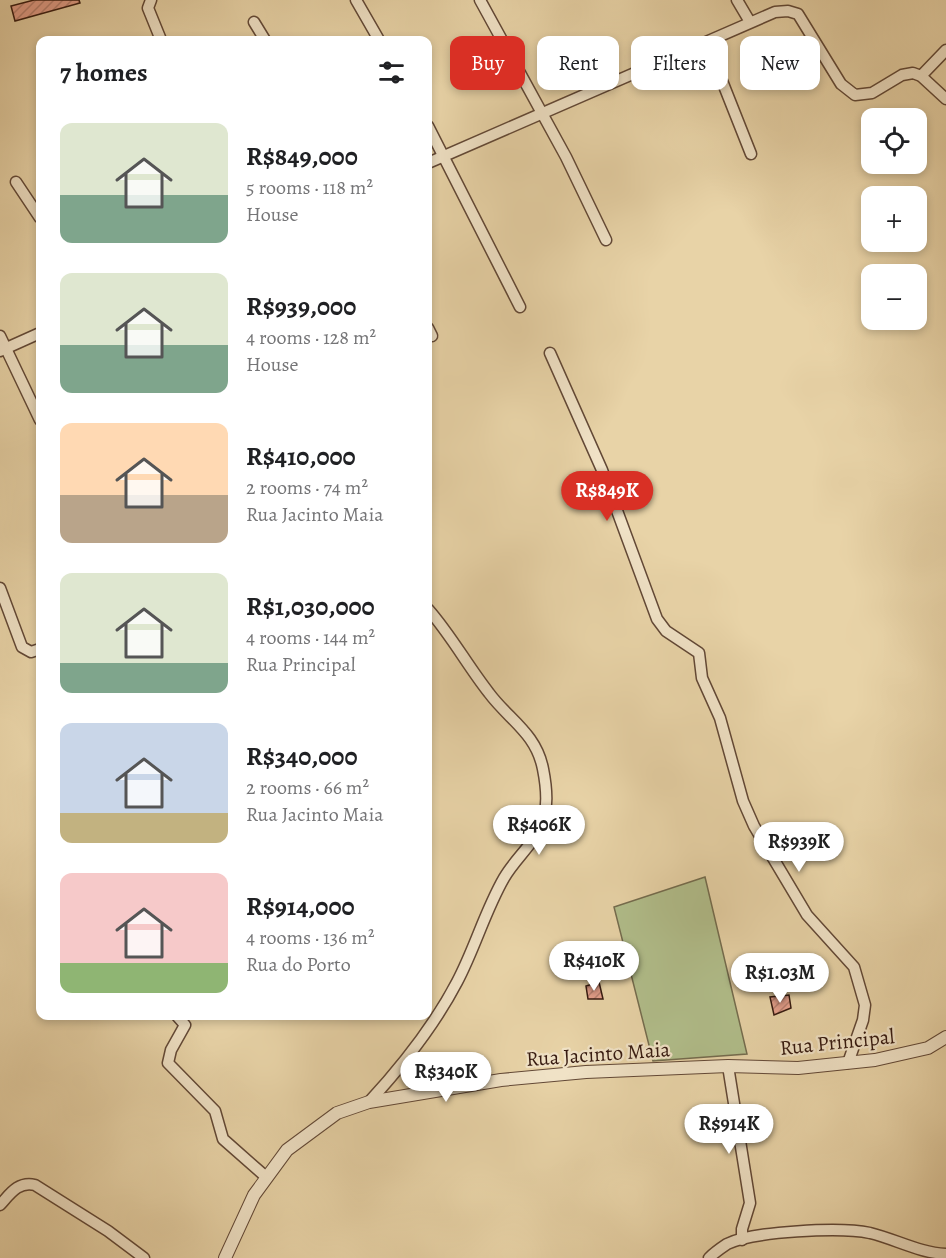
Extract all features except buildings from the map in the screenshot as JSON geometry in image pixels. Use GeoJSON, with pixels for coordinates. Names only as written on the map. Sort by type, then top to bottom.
{"type":"FeatureCollection","features":[{"type":"Feature","properties":{"kind":"street"},"geometry":{"type":"LineString","coordinates":[[151,0],[148,8],[158,36]]}},
{"type":"Feature","properties":{"kind":"street"},"geometry":{"type":"LineString","coordinates":[[356,0],[377,36]]}},
{"type":"Feature","properties":{"kind":"street"},"geometry":{"type":"LineString","coordinates":[[480,0],[566,157],[606,240]]}},
{"type":"Feature","properties":{"kind":"street"},"geometry":{"type":"LineString","coordinates":[[737,0],[750,22]]}},
{"type":"Feature","properties":{"kind":"street"},"geometry":{"type":"LineString","coordinates":[[721,36],[775,12],[788,11],[798,14],[841,84],[855,95],[872,93],[903,75],[913,73],[921,76],[946,99]]}},
{"type":"Feature","properties":{"kind":"street"},"geometry":{"type":"LineString","coordinates":[[254,22],[262,36]]}},
{"type":"Feature","properties":{"kind":"street"},"geometry":{"type":"LineString","coordinates":[[921,76],[946,50]]}},
{"type":"Feature","properties":{"kind":"street"},"geometry":{"type":"LineString","coordinates":[[432,161],[631,75]]}},
{"type":"Feature","properties":{"kind":"street"},"geometry":{"type":"LineString","coordinates":[[726,90],[751,154]]}},
{"type":"Feature","properties":{"kind":"street"},"geometry":{"type":"LineString","coordinates":[[432,134],[520,307]]}},
{"type":"Feature","properties":{"kind":"street"},"geometry":{"type":"LineString","coordinates":[[16,182],[36,212]]}},
{"type":"Feature","properties":{"kind":"street"},"geometry":{"type":"LineString","coordinates":[[3,350],[36,335]]}},
{"type":"Feature","properties":{"kind":"street"},"geometry":{"type":"LineString","coordinates":[[0,336],[3,350],[36,412]]}},
{"type":"Feature","properties":{"kind":"street"},"geometry":{"type":"LineString","coordinates":[[550,353],[606,478],[657,619],[666,631],[699,653],[702,678],[720,718],[743,801],[754,826],[807,915],[854,967],[865,1005],[863,1020],[848,1063]]}},
{"type":"Feature","properties":{"kind":"street"},"geometry":{"type":"LineString","coordinates":[[0,588],[22,647],[31,652],[36,650]]}},
{"type":"Feature","properties":{"kind":"street"},"geometry":{"type":"LineString","coordinates":[[369,1102],[433,1024],[460,976],[505,876],[531,843],[544,816],[546,786],[536,745],[528,732],[490,695],[463,653],[432,614]]}},
{"type":"Feature","properties":{"kind":"street"},"geometry":{"type":"LineString","coordinates":[[181,1020],[185,1025],[171,1050],[168,1063],[215,1111],[223,1139],[265,1176]]}},
{"type":"Feature","properties":{"kind":"street","name":"Rua Principal"},"geometry":{"type":"LineString","coordinates":[[728,1066],[798,1068],[848,1063],[910,1053],[928,1048],[946,1037]]}},
{"type":"Feature","properties":{"kind":"street"},"geometry":{"type":"LineString","coordinates":[[728,1066],[750,1203],[742,1229],[742,1240]]}},
{"type":"Feature","properties":{"kind":"street","name":"Rua Jacinto Maia"},"geometry":{"type":"LineString","coordinates":[[225,1258],[265,1176],[287,1150],[337,1113],[369,1102],[450,1087],[586,1072],[728,1066]]}},
{"type":"Feature","properties":{"kind":"street"},"geometry":{"type":"LineString","coordinates":[[0,1205],[17,1187],[26,1184],[35,1185],[108,1231],[144,1258]]}},
{"type":"Feature","properties":{"kind":"street"},"geometry":{"type":"LineString","coordinates":[[709,1258],[728,1244],[742,1240],[793,1232],[846,1230],[871,1233],[946,1254]]}},
{"type":"Feature","properties":{"kind":"green space"},"geometry":{"type":"Polygon","coordinates":[[[705,877],[747,1054],[653,1061],[614,907],[705,877]]]}}]}
